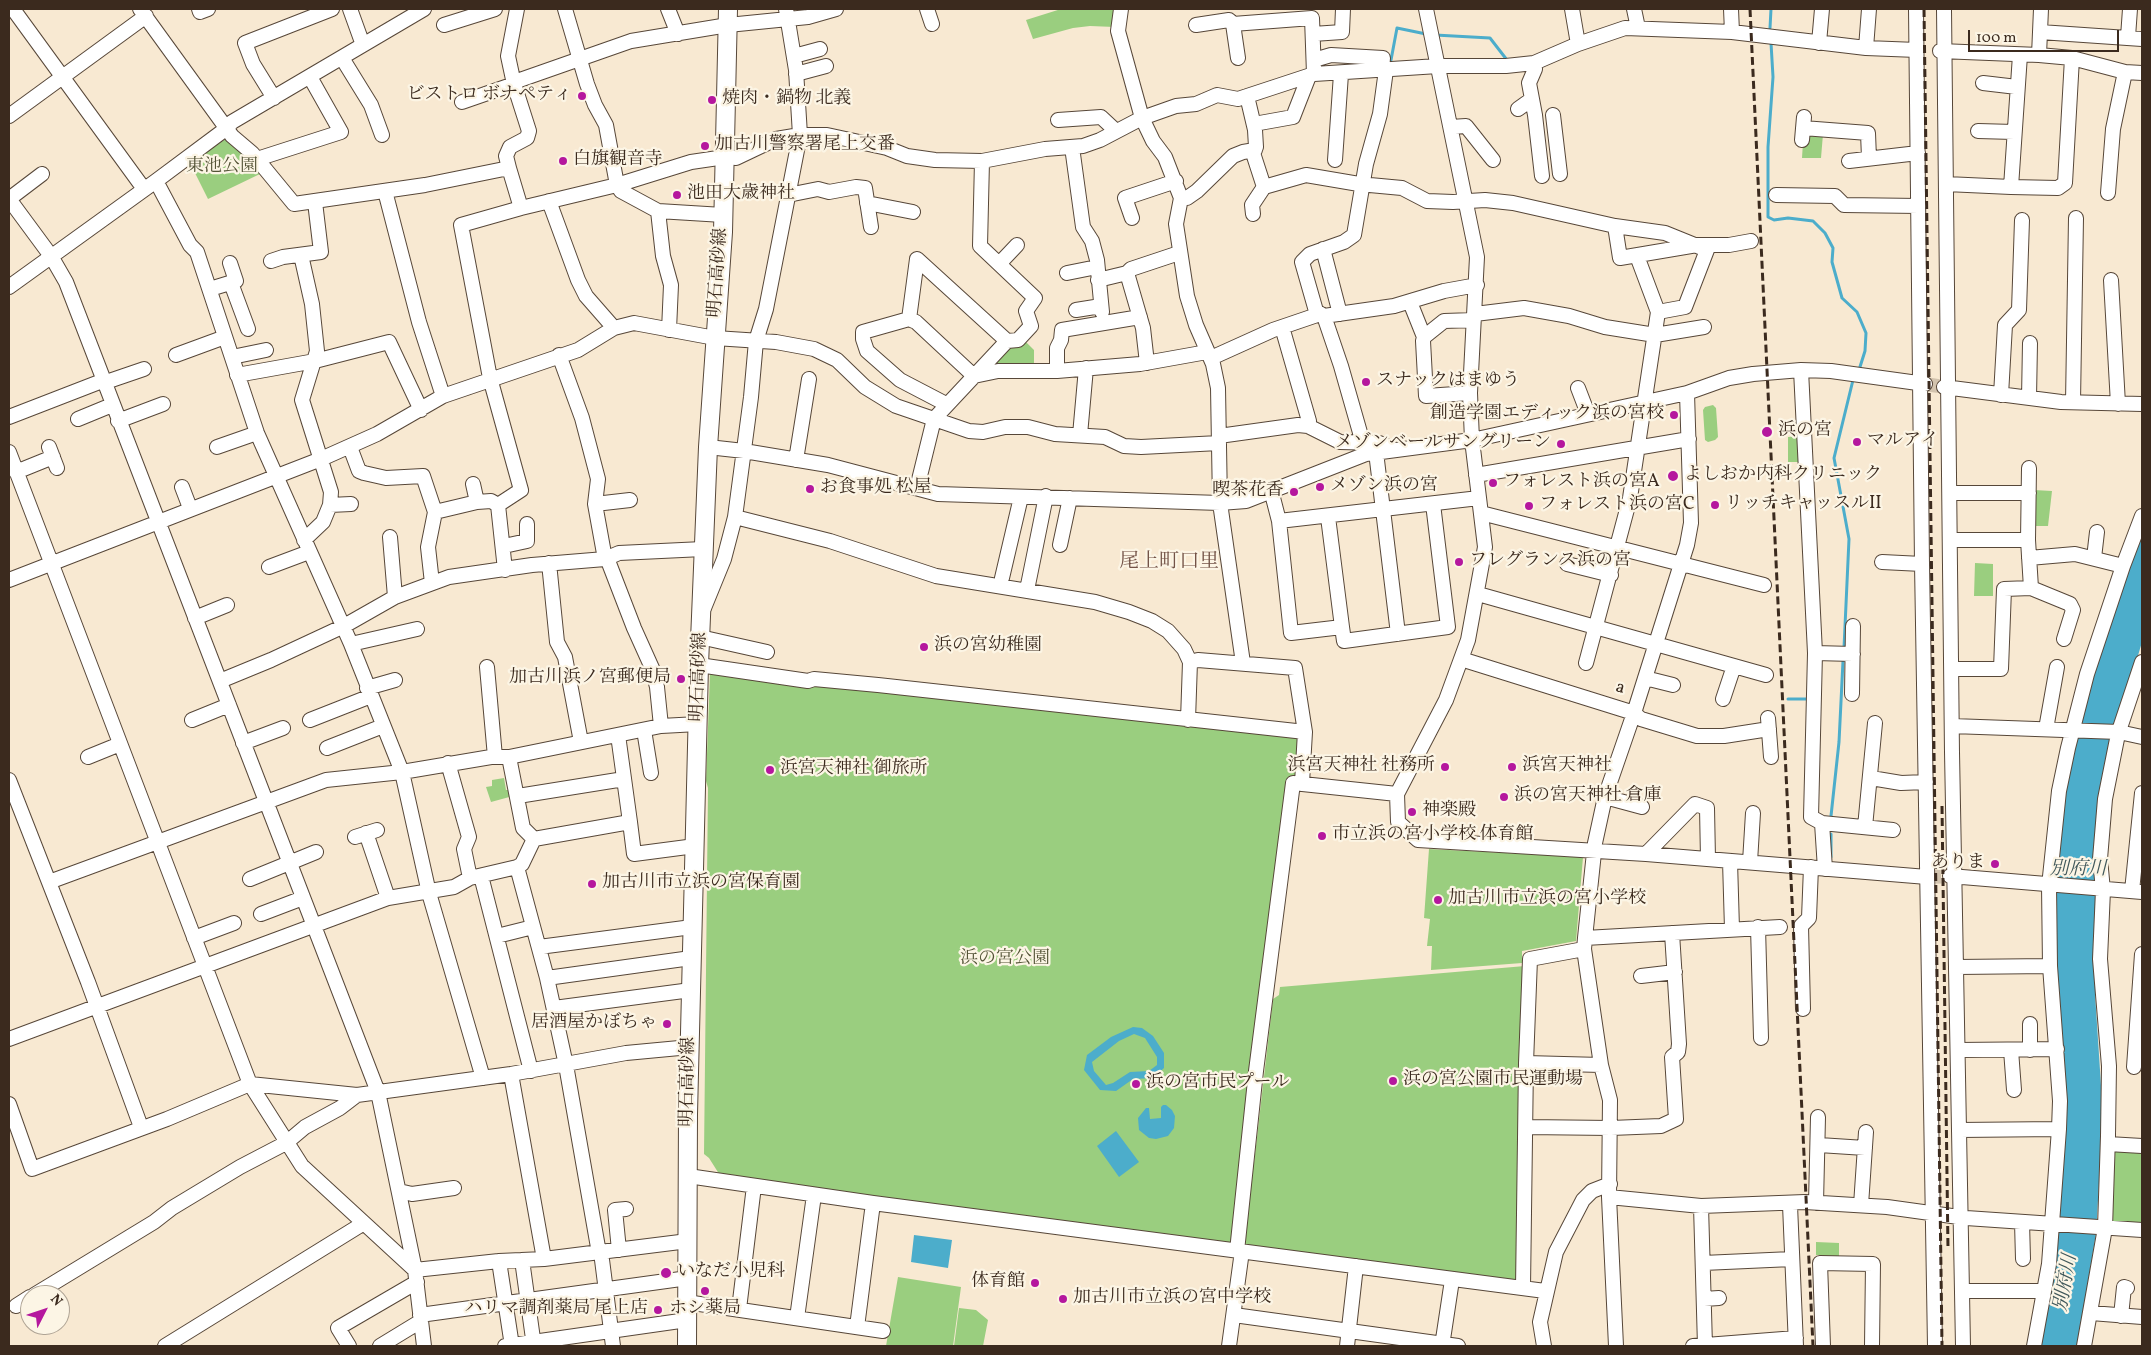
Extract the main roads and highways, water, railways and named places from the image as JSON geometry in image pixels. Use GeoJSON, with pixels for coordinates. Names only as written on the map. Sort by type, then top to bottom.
{"type":"FeatureCollection","features":[{"type":"Feature","properties":{"kind":"main road","name":"明石高砂線"},"geometry":{"type":"LineString","coordinates":[[687,1346],[691,958],[699,665],[708,447],[723,215],[728,17]]}},
{"type":"Feature","properties":{"kind":"water","name":"別府川"},"geometry":{"type":"Polygon","coordinates":[[[2142,526],[2142,642],[2115,733],[2095,941],[2095,994],[2103,1116],[2096,1234],[2077,1346],[2038,1346],[2057,1231],[2056,881],[2064,792],[2075,729],[2142,526]]]}},
{"type":"Feature","properties":{"kind":"water"},"geometry":{"type":"Polygon","coordinates":[[[1133,1027],[1142,1028],[1153,1036],[1164,1053],[1164,1068],[1153,1078],[1133,1079],[1116,1091],[1100,1090],[1084,1070],[1087,1055],[1111,1037],[1133,1027]],[[1134,1034],[1119,1041],[1092,1062],[1094,1071],[1106,1085],[1113,1083],[1130,1072],[1149,1071],[1157,1065],[1157,1057],[1145,1038],[1134,1034]]]}},
{"type":"Feature","properties":{"kind":"water"},"geometry":{"type":"Polygon","coordinates":[[[1163,1105],[1172,1110],[1175,1116],[1174,1128],[1168,1136],[1156,1139],[1149,1138],[1139,1130],[1138,1118],[1146,1108],[1149,1108],[1150,1119],[1161,1118],[1161,1107],[1163,1105]]]}},
{"type":"Feature","properties":{"kind":"water"},"geometry":{"type":"Polygon","coordinates":[[[1116,1131],[1139,1162],[1119,1177],[1097,1146],[1116,1131]]]}},
{"type":"Feature","properties":{"kind":"water"},"geometry":{"type":"Polygon","coordinates":[[[914,1235],[952,1240],[948,1268],[911,1262],[914,1235]]]}},
{"type":"Feature","properties":{"kind":"waterway"},"geometry":{"type":"LineString","coordinates":[[1770,28],[1771,9]]}},
{"type":"Feature","properties":{"kind":"waterway"},"geometry":{"type":"LineString","coordinates":[[1391,60],[1397,28],[1426,34]]}},
{"type":"Feature","properties":{"kind":"waterway"},"geometry":{"type":"LineString","coordinates":[[1435,35],[1490,38],[1507,60]]}},
{"type":"Feature","properties":{"kind":"waterway"},"geometry":{"type":"LineString","coordinates":[[1771,43],[1773,77],[1768,147],[1768,217],[1774,220],[1788,218],[1813,221],[1825,233],[1833,248],[1832,262],[1842,298],[1857,312],[1866,333],[1865,351],[1859,370]]}},
{"type":"Feature","properties":{"kind":"waterway"},"geometry":{"type":"LineString","coordinates":[[1844,648],[1849,539],[1834,458],[1853,380]]}},
{"type":"Feature","properties":{"kind":"waterway"},"geometry":{"type":"LineString","coordinates":[[1831,816],[1839,742],[1843,661]]}},
{"type":"Feature","properties":{"kind":"waterway"},"geometry":{"type":"LineString","coordinates":[[1788,699],[1807,699]]}},
{"type":"Feature","properties":{"kind":"waterway"},"geometry":{"type":"LineString","coordinates":[[1831,834],[1831,857]]}},
{"type":"Feature","properties":{"kind":"tunnel"},"geometry":{"type":"LineString","coordinates":[[1925,384],[1944,387]]}},
{"type":"Feature","properties":{"kind":"tunnel"},"geometry":{"type":"LineString","coordinates":[[1927,877],[1950,876]]}},
{"type":"Feature","properties":{"kind":"railway"},"geometry":{"type":"LineString","coordinates":[[1750,9],[1813,1346]]}},
{"type":"Feature","properties":{"kind":"railway"},"geometry":{"type":"LineString","coordinates":[[1924,9],[1942,1346]]}},
{"type":"Feature","properties":{"kind":"railway"},"geometry":{"type":"LineString","coordinates":[[1942,806],[1948,1249]]}},
{"type":"Feature","properties":{"kind":"place","name":"ビストロ ボナペティ"},"geometry":{"type":"Point","coordinates":[582,96]}},
{"type":"Feature","properties":{"kind":"place","name":"焼肉・鍋物 北義"},"geometry":{"type":"Point","coordinates":[712,100]}},
{"type":"Feature","properties":{"kind":"place","name":"加古川警察署尾上交番"},"geometry":{"type":"Point","coordinates":[705,146]}},
{"type":"Feature","properties":{"kind":"place","name":"白旗観音寺"},"geometry":{"type":"Point","coordinates":[563,161]}},
{"type":"Feature","properties":{"kind":"place","name":"池田大歳神社"},"geometry":{"type":"Point","coordinates":[677,195]}},
{"type":"Feature","properties":{"kind":"place","name":"スナックはまゆう"},"geometry":{"type":"Point","coordinates":[1366,382]}},
{"type":"Feature","properties":{"kind":"place","name":"創造学園エディック浜の宮校"},"geometry":{"type":"Point","coordinates":[1674,415]}},
{"type":"Feature","properties":{"kind":"place","name":"浜の宮"},"geometry":{"type":"Point","coordinates":[1767,432]}},
{"type":"Feature","properties":{"kind":"place","name":"マルアイ"},"geometry":{"type":"Point","coordinates":[1857,442]}},
{"type":"Feature","properties":{"kind":"place","name":"メゾンベールサングリーン"},"geometry":{"type":"Point","coordinates":[1561,444]}},
{"type":"Feature","properties":{"kind":"place","name":"よしおか内科クリニック"},"geometry":{"type":"Point","coordinates":[1673,476]}},
{"type":"Feature","properties":{"kind":"place","name":"フォレスト浜の宮A"},"geometry":{"type":"Point","coordinates":[1493,483]}},
{"type":"Feature","properties":{"kind":"place","name":"メゾン浜の宮"},"geometry":{"type":"Point","coordinates":[1320,487]}},
{"type":"Feature","properties":{"kind":"place","name":"お食事処 松屋"},"geometry":{"type":"Point","coordinates":[810,489]}},
{"type":"Feature","properties":{"kind":"place","name":"喫茶花香"},"geometry":{"type":"Point","coordinates":[1294,492]}},
{"type":"Feature","properties":{"kind":"place","name":"リッチキャッスルII"},"geometry":{"type":"Point","coordinates":[1715,505]}},
{"type":"Feature","properties":{"kind":"place","name":"フォレスト浜の宮C"},"geometry":{"type":"Point","coordinates":[1529,506]}},
{"type":"Feature","properties":{"kind":"place","name":"フレグランス浜の宮"},"geometry":{"type":"Point","coordinates":[1459,562]}},
{"type":"Feature","properties":{"kind":"place","name":"浜の宮幼稚園"},"geometry":{"type":"Point","coordinates":[924,647]}},
{"type":"Feature","properties":{"kind":"place","name":"加古川浜ノ宮郵便局"},"geometry":{"type":"Point","coordinates":[681,679]}},
{"type":"Feature","properties":{"kind":"place","name":"浜宮天神社 社務所"},"geometry":{"type":"Point","coordinates":[1445,767]}},
{"type":"Feature","properties":{"kind":"place","name":"浜宮天神社"},"geometry":{"type":"Point","coordinates":[1512,767]}},
{"type":"Feature","properties":{"kind":"place","name":"浜宮天神社 御旅所"},"geometry":{"type":"Point","coordinates":[770,770]}},
{"type":"Feature","properties":{"kind":"place","name":"浜の宮天神社 倉庫"},"geometry":{"type":"Point","coordinates":[1504,797]}},
{"type":"Feature","properties":{"kind":"place","name":"神楽殿"},"geometry":{"type":"Point","coordinates":[1412,812]}},
{"type":"Feature","properties":{"kind":"place","name":"市立浜の宮小学校 体育館"},"geometry":{"type":"Point","coordinates":[1322,836]}},
{"type":"Feature","properties":{"kind":"place","name":"ありま"},"geometry":{"type":"Point","coordinates":[1995,864]}},
{"type":"Feature","properties":{"kind":"place","name":"加古川市立浜の宮保育園"},"geometry":{"type":"Point","coordinates":[592,884]}},
{"type":"Feature","properties":{"kind":"place","name":"加古川市立浜の宮小学校"},"geometry":{"type":"Point","coordinates":[1438,900]}},
{"type":"Feature","properties":{"kind":"place","name":"居酒屋かぼちゃ"},"geometry":{"type":"Point","coordinates":[667,1024]}},
{"type":"Feature","properties":{"kind":"place","name":"浜の宮公園市民運動場"},"geometry":{"type":"Point","coordinates":[1393,1081]}},
{"type":"Feature","properties":{"kind":"place","name":"浜の宮市民プール"},"geometry":{"type":"Point","coordinates":[1136,1084]}},
{"type":"Feature","properties":{"kind":"place","name":"いなだ小児科"},"geometry":{"type":"Point","coordinates":[666,1273]}},
{"type":"Feature","properties":{"kind":"place","name":"体育館"},"geometry":{"type":"Point","coordinates":[1035,1283]}},
{"type":"Feature","properties":{"kind":"place","name":"ホシ薬局"},"geometry":{"type":"Point","coordinates":[705,1291]}},
{"type":"Feature","properties":{"kind":"place","name":"加古川市立浜の宮中学校"},"geometry":{"type":"Point","coordinates":[1063,1299]}},
{"type":"Feature","properties":{"kind":"place","name":"ハリマ調剤薬局 尾上店"},"geometry":{"type":"Point","coordinates":[658,1310]}},
{"type":"Feature","properties":{"kind":"district","name":"尾上町口里"},"geometry":{"type":"Point","coordinates":[1169,563]}},
{"type":"Feature","properties":{"kind":"park label","name":"東池公園"},"geometry":{"type":"Point","coordinates":[222,168]}},
{"type":"Feature","properties":{"kind":"park label","name":"浜の宮公園"},"geometry":{"type":"Point","coordinates":[1005,960]}}]}
